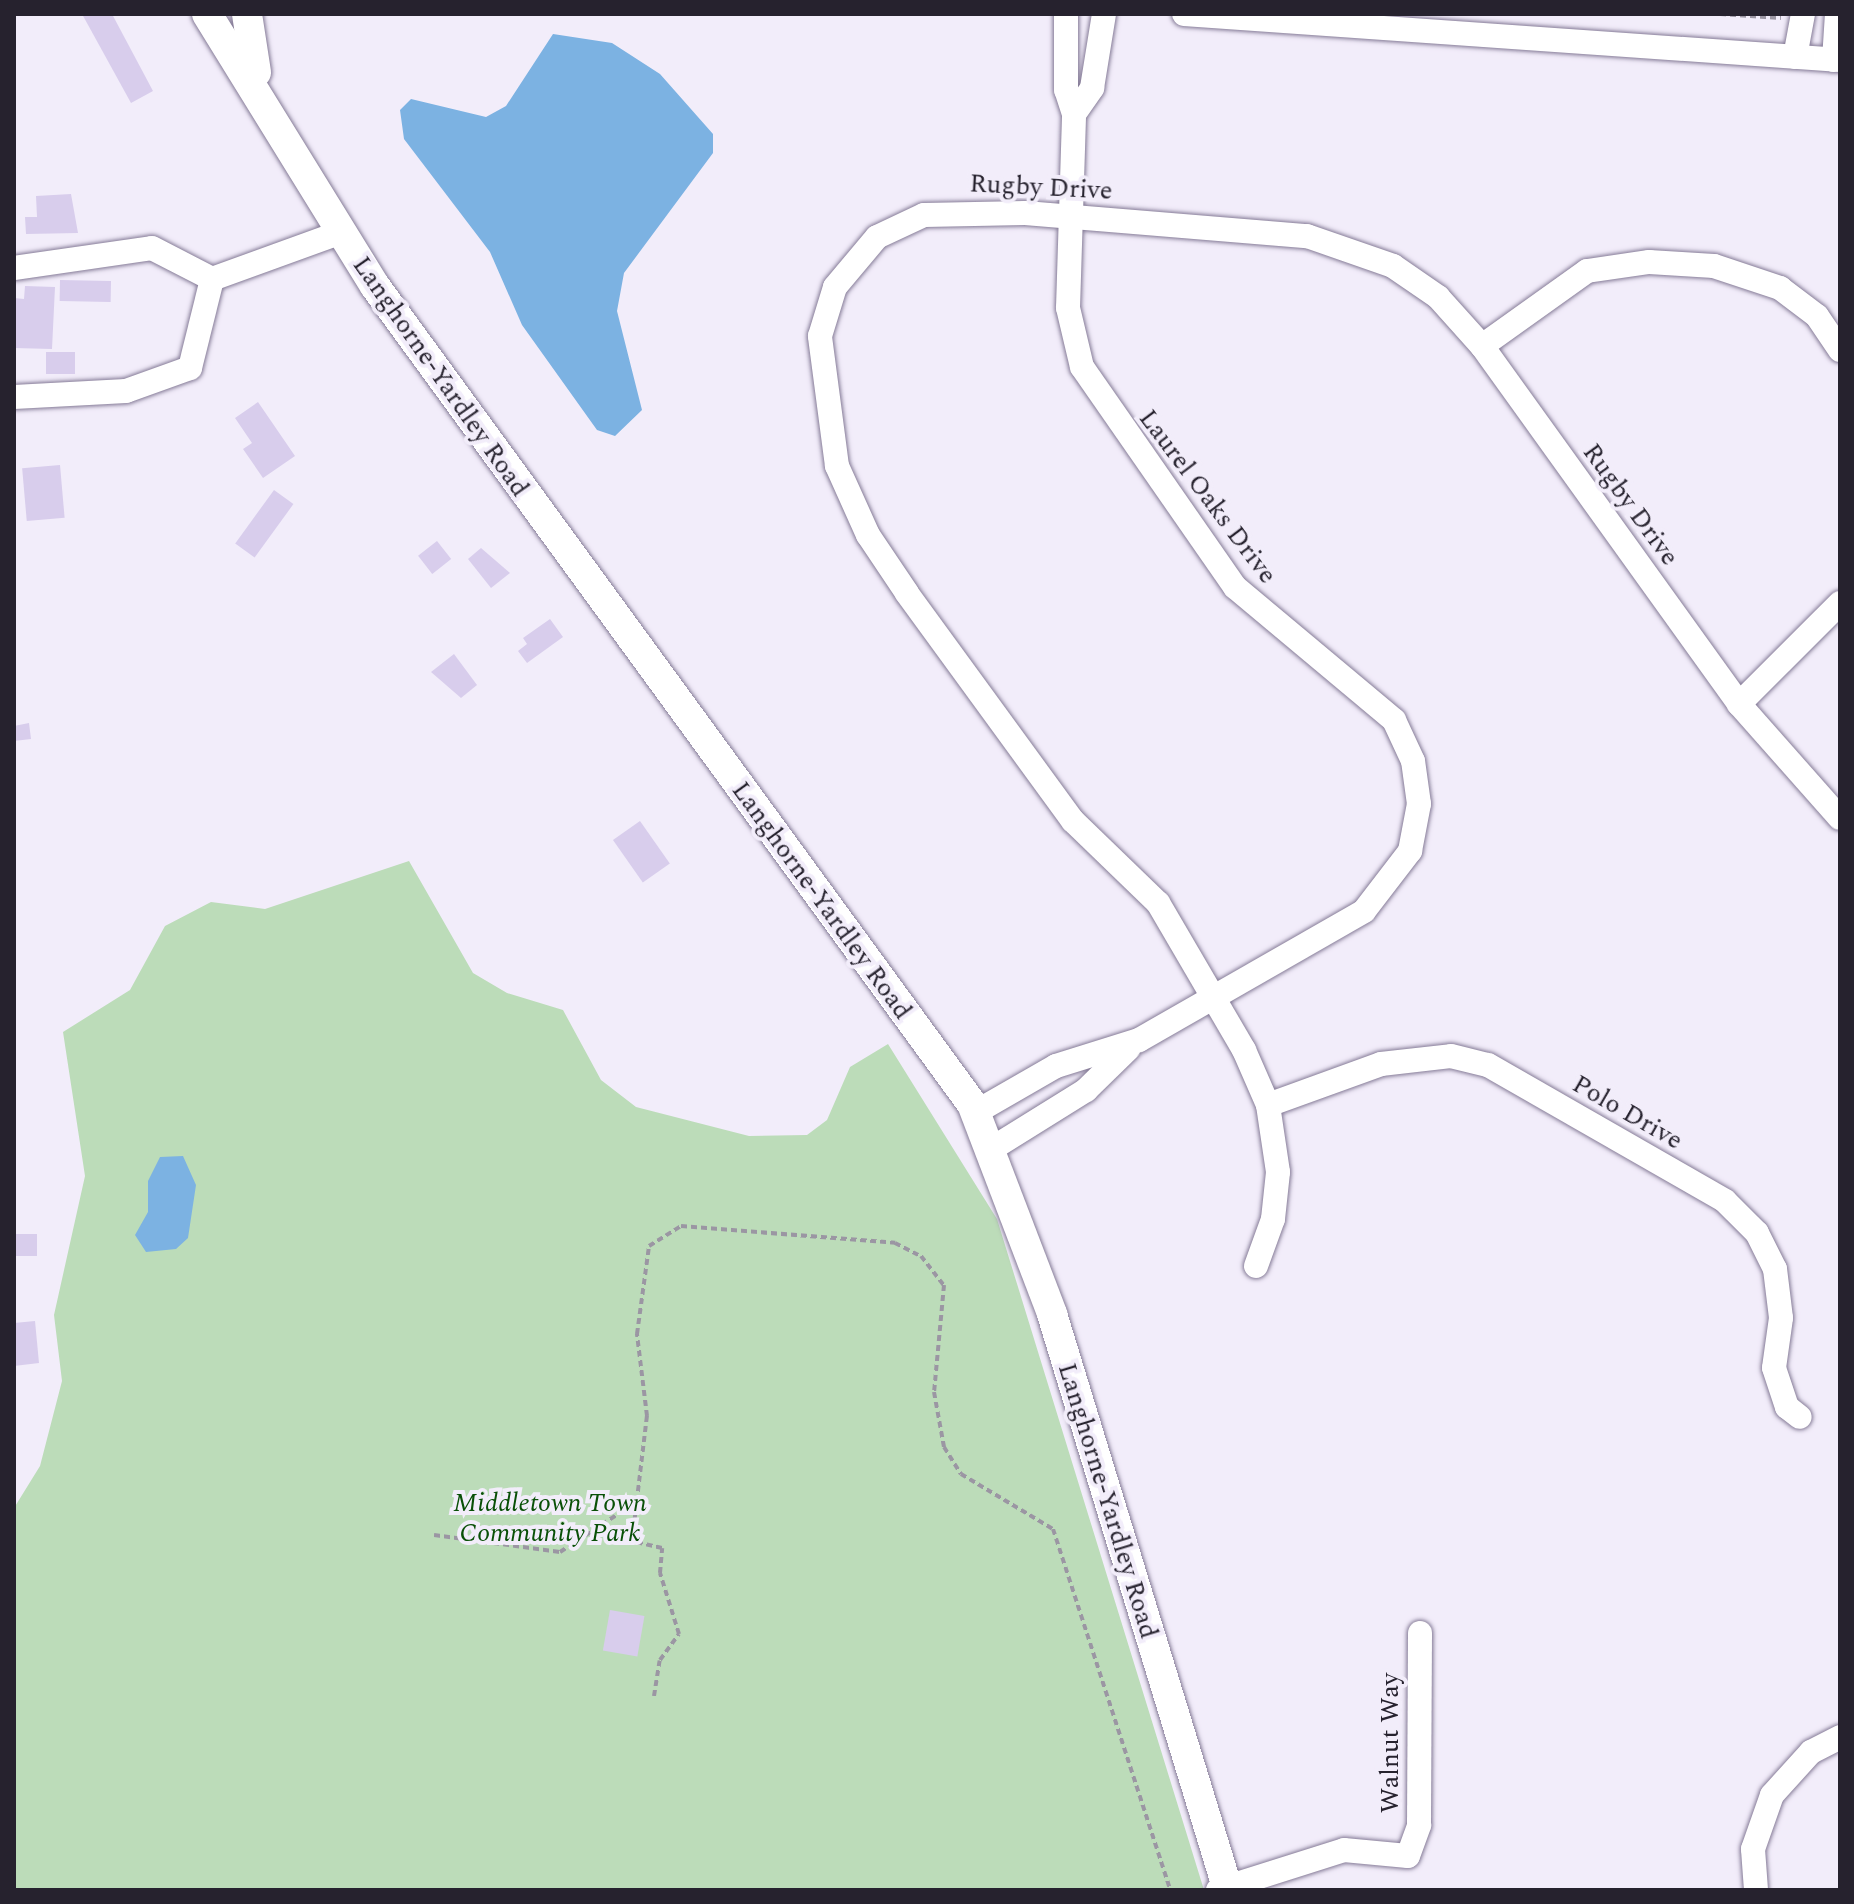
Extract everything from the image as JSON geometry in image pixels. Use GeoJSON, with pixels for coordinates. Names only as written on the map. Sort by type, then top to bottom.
{"type":"FeatureCollection","features":[{"type":"Feature","properties":{"kind":"main road","name":"Langhorne-Yardley Road"},"geometry":{"type":"LineString","coordinates":[[207,14],[339,233],[976,1112],[993,1148],[1052,1314],[1224,1889]]}},
{"type":"Feature","properties":{"kind":"main road"},"geometry":{"type":"LineString","coordinates":[[247,14],[245,40],[270,116]]}},
{"type":"Feature","properties":{"kind":"street","name":"Laurel Oaks Drive"},"geometry":{"type":"LineString","coordinates":[[976,1112],[1056,1066],[1139,1040],[1380,897],[1410,851],[1418,784],[1394,720],[1235,587],[1100,400],[1082,367],[1068,308],[1074,114],[1066,90],[1066,14]]}},
{"type":"Feature","properties":{"kind":"street","name":"Laurel Oaks Drive"},"geometry":{"type":"LineString","coordinates":[[1074,114],[1092,88],[1104,14]]}},
{"type":"Feature","properties":{"kind":"street"},"geometry":{"type":"LineString","coordinates":[[1184,14],[1837,60],[1837,14]]}},
{"type":"Feature","properties":{"kind":"street"},"geometry":{"type":"LineString","coordinates":[[1795,57],[1803,14]]}},
{"type":"Feature","properties":{"kind":"street","name":"Rugby Drive"},"geometry":{"type":"LineString","coordinates":[[1268,1105],[1214,998],[1158,903],[1073,821],[883,558],[849,498],[829,432],[820,336],[835,287],[860,251],[924,215],[1071,217],[1270,230],[1355,248],[1418,281],[1482,346],[1739,704],[1840,818]]}},
{"type":"Feature","properties":{"kind":"street"},"geometry":{"type":"LineString","coordinates":[[14,268],[152,248],[212,279],[339,233]]}},
{"type":"Feature","properties":{"kind":"street"},"geometry":{"type":"LineString","coordinates":[[1482,346],[1587,271],[1649,262],[1714,266],[1780,288],[1817,316],[1840,350]]}},
{"type":"Feature","properties":{"kind":"street"},"geometry":{"type":"LineString","coordinates":[[14,397],[126,391],[190,368],[212,279]]}},
{"type":"Feature","properties":{"kind":"street"},"geometry":{"type":"LineString","coordinates":[[1739,704],[1840,603]]}},
{"type":"Feature","properties":{"kind":"street","name":"Laurel Oaks Drive"},"geometry":{"type":"LineString","coordinates":[[993,1148],[1086,1090],[1139,1040]]}},
{"type":"Feature","properties":{"kind":"street","name":"Polo Drive"},"geometry":{"type":"LineString","coordinates":[[1268,1105],[1381,1064],[1451,1056],[1488,1065],[1725,1201],[1757,1233],[1775,1269],[1781,1318],[1774,1368],[1787,1407],[1800,1417]]}},
{"type":"Feature","properties":{"kind":"street"},"geometry":{"type":"LineString","coordinates":[[1256,1266],[1277,1192],[1268,1105]]}},
{"type":"Feature","properties":{"kind":"street","name":"Walnut Way"},"geometry":{"type":"LineString","coordinates":[[1224,1889],[1344,1850],[1408,1856],[1419,1825],[1420,1633]]}},
{"type":"Feature","properties":{"kind":"street"},"geometry":{"type":"LineString","coordinates":[[1756,1890],[1753,1849],[1772,1795],[1811,1752],[1840,1737]]}},
{"type":"Feature","properties":{"kind":"path"},"geometry":{"type":"LineString","coordinates":[[654,1696],[660,1660],[679,1634],[678,1612],[660,1573],[662,1548],[632,1541],[647,1416],[638,1309],[649,1246],[681,1226],[881,1239],[921,1256],[944,1285],[934,1392],[944,1447],[961,1474],[1053,1529],[1170,1890]]}},
{"type":"Feature","properties":{"kind":"path"},"geometry":{"type":"LineString","coordinates":[[434,1535],[560,1552],[635,1503]]}},
{"type":"Feature","properties":{"kind":"green space","name":"Middletown Town Community Park"},"geometry":{"type":"Polygon","coordinates":[[[409,861],[473,973],[507,993],[563,1010],[601,1080],[636,1107],[749,1136],[807,1135],[827,1120],[850,1067],[888,1044],[997,1219],[1204,1890],[14,1890],[14,1508],[40,1466],[62,1381],[54,1315],[85,1176],[63,1032],[130,990],[165,926],[211,902],[265,909],[409,861]]]}},
{"type":"Feature","properties":{"kind":"water"},"geometry":{"type":"Polygon","coordinates":[[[553,34],[612,43],[660,74],[713,134],[713,153],[624,273],[617,311],[642,410],[615,436],[597,430],[522,325],[490,252],[404,139],[400,110],[411,99],[486,117],[506,106],[553,34]]]}},
{"type":"Feature","properties":{"kind":"water"},"geometry":{"type":"Polygon","coordinates":[[[183,1156],[196,1185],[188,1238],[176,1249],[146,1252],[135,1235],[148,1212],[148,1181],[160,1157],[183,1156]]]}},
{"type":"Feature","properties":{"kind":"building"},"geometry":{"type":"Polygon","coordinates":[[[82,14],[112,14],[153,91],[131,103],[82,14]]]}},
{"type":"Feature","properties":{"kind":"building"},"geometry":{"type":"Polygon","coordinates":[[[71,194],[78,233],[26,234],[25,217],[37,217],[36,196],[71,194]]]}},
{"type":"Feature","properties":{"kind":"building"},"geometry":{"type":"Polygon","coordinates":[[[60,280],[111,281],[111,302],[60,301],[60,280]]]}},
{"type":"Feature","properties":{"kind":"building"},"geometry":{"type":"Polygon","coordinates":[[[25,286],[55,287],[52,349],[14,348],[14,298],[24,299],[25,286]]]}},
{"type":"Feature","properties":{"kind":"building"},"geometry":{"type":"Polygon","coordinates":[[[46,352],[75,352],[75,374],[46,374],[46,352]]]}},
{"type":"Feature","properties":{"kind":"building"},"geometry":{"type":"Polygon","coordinates":[[[258,402],[295,456],[263,478],[243,449],[252,443],[235,418],[258,402]]]}},
{"type":"Feature","properties":{"kind":"building"},"geometry":{"type":"Polygon","coordinates":[[[60,465],[65,518],[27,521],[22,468],[60,465]]]}},
{"type":"Feature","properties":{"kind":"building"},"geometry":{"type":"Polygon","coordinates":[[[274,490],[293,504],[255,558],[235,543],[274,490]]]}},
{"type":"Feature","properties":{"kind":"building"},"geometry":{"type":"Polygon","coordinates":[[[437,541],[451,559],[432,574],[418,556],[437,541]]]}},
{"type":"Feature","properties":{"kind":"building"},"geometry":{"type":"Polygon","coordinates":[[[481,548],[510,573],[491,588],[468,559],[481,548]]]}},
{"type":"Feature","properties":{"kind":"building"},"geometry":{"type":"Polygon","coordinates":[[[550,619],[563,637],[527,663],[518,651],[527,644],[523,638],[550,619]]]}},
{"type":"Feature","properties":{"kind":"building"},"geometry":{"type":"Polygon","coordinates":[[[454,654],[477,685],[461,698],[431,672],[454,654]]]}},
{"type":"Feature","properties":{"kind":"building"},"geometry":{"type":"Polygon","coordinates":[[[29,723],[31,739],[14,741],[14,726],[29,723]]]}},
{"type":"Feature","properties":{"kind":"building"},"geometry":{"type":"Polygon","coordinates":[[[640,821],[670,864],[643,883],[613,840],[640,821]]]}},
{"type":"Feature","properties":{"kind":"building"},"geometry":{"type":"Polygon","coordinates":[[[15,1234],[37,1234],[37,1256],[15,1256],[15,1234]]]}},
{"type":"Feature","properties":{"kind":"building"},"geometry":{"type":"Polygon","coordinates":[[[35,1321],[39,1363],[14,1366],[14,1323],[35,1321]]]}},
{"type":"Feature","properties":{"kind":"building"},"geometry":{"type":"Polygon","coordinates":[[[610,1610],[644,1616],[637,1656],[603,1650],[610,1610]]]}}]}
